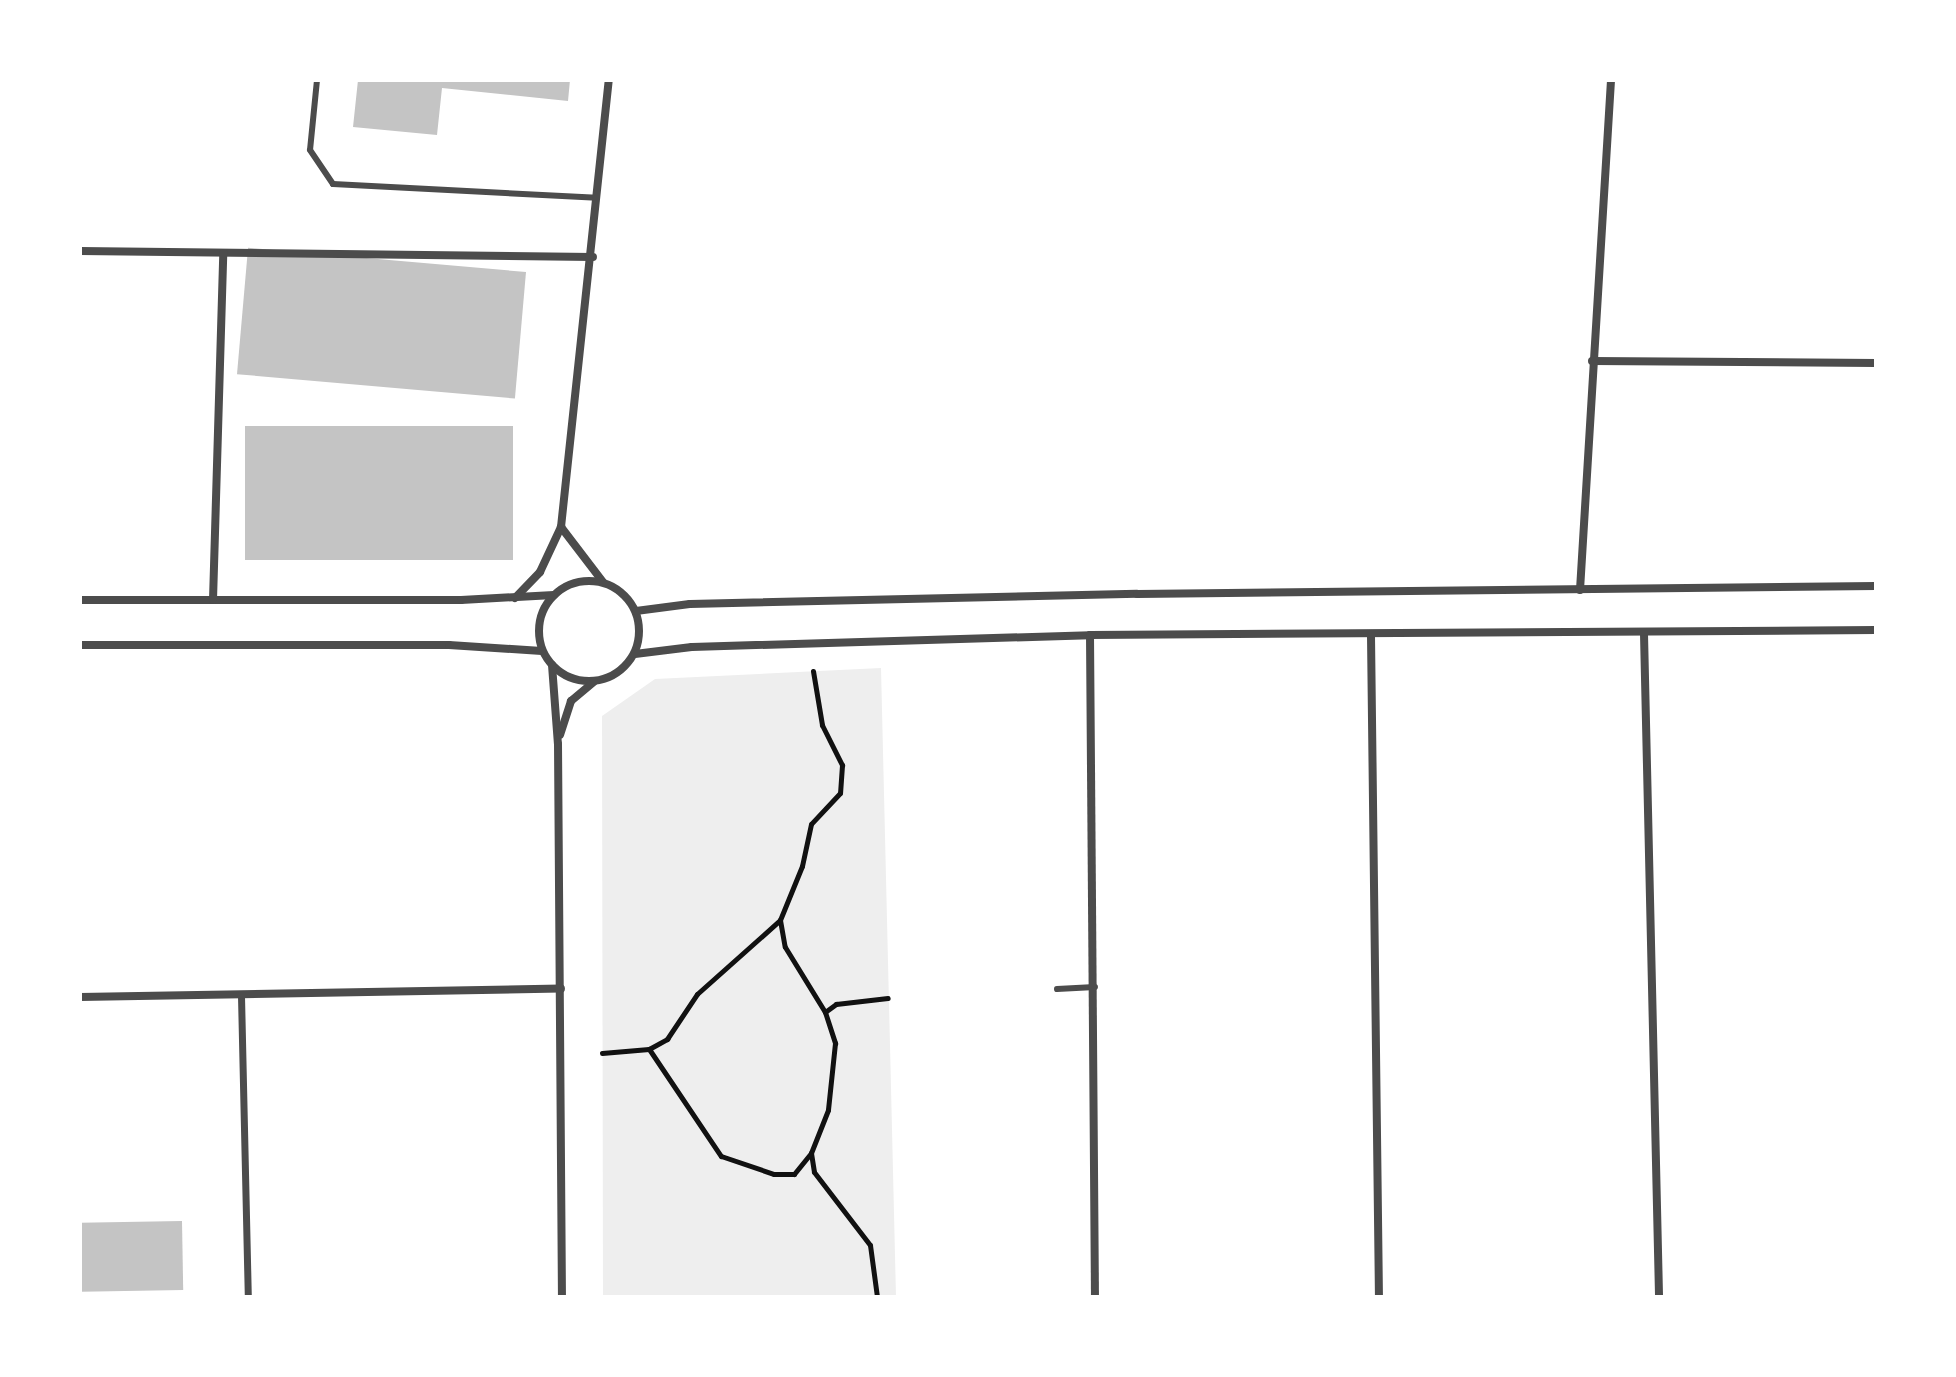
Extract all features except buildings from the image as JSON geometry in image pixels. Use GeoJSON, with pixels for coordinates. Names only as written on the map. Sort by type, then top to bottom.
{"type":"FeatureCollection","features":[{"type":"Feature","properties":{"kind":"street"},"geometry":{"type":"LineString","coordinates":[[515,598],[540,572],[561,527],[593,257],[609,80]]}},
{"type":"Feature","properties":{"kind":"street"},"geometry":{"type":"LineString","coordinates":[[1580,590],[1611,80]]}},
{"type":"Feature","properties":{"kind":"street"},"geometry":{"type":"LineString","coordinates":[[80,251],[593,257]]}},
{"type":"Feature","properties":{"kind":"street"},"geometry":{"type":"LineString","coordinates":[[213,600],[223,253]]}},
{"type":"Feature","properties":{"kind":"street"},"geometry":{"type":"LineString","coordinates":[[1592,361],[1876,363]]}},
{"type":"Feature","properties":{"kind":"street"},"geometry":{"type":"LineString","coordinates":[[554,595],[539,624],[542,651],[552,665],[577,681],[595,682],[612,677],[635,654],[640,637],[636,611],[626,596],[603,582],[561,527]]}},
{"type":"Feature","properties":{"kind":"street"},"geometry":{"type":"LineString","coordinates":[[80,600],[515,598],[554,595],[581,580],[603,582]]}},
{"type":"Feature","properties":{"kind":"street"},"geometry":{"type":"LineString","coordinates":[[636,611],[818,601],[1876,586]]}},
{"type":"Feature","properties":{"kind":"street"},"geometry":{"type":"LineString","coordinates":[[635,654],[692,647],[1090,635],[1371,636],[1876,630]]}},
{"type":"Feature","properties":{"kind":"street"},"geometry":{"type":"LineString","coordinates":[[1644,634],[1659,1297]]}},
{"type":"Feature","properties":{"kind":"street"},"geometry":{"type":"LineString","coordinates":[[1090,635],[1095,1297]]}},
{"type":"Feature","properties":{"kind":"street"},"geometry":{"type":"LineString","coordinates":[[1371,636],[1379,1297]]}},
{"type":"Feature","properties":{"kind":"street"},"geometry":{"type":"LineString","coordinates":[[80,645],[449,645],[542,651]]}},
{"type":"Feature","properties":{"kind":"street"},"geometry":{"type":"LineString","coordinates":[[552,665],[558,744],[562,1297]]}},
{"type":"Feature","properties":{"kind":"street"},"geometry":{"type":"LineString","coordinates":[[558,744],[571,701],[595,682]]}},
{"type":"Feature","properties":{"kind":"street"},"geometry":{"type":"LineString","coordinates":[[80,997],[561,989]]}},
{"type":"Feature","properties":{"kind":"street"},"geometry":{"type":"LineString","coordinates":[[241,996],[248,1297]]}},
{"type":"Feature","properties":{"kind":"lane"},"geometry":{"type":"LineString","coordinates":[[317,80],[310,150],[333,184],[598,198]]}},
{"type":"Feature","properties":{"kind":"lane"},"geometry":{"type":"LineString","coordinates":[[1057,989],[1095,987]]}},
{"type":"Feature","properties":{"kind":"path"},"geometry":{"type":"LineString","coordinates":[[649,1049],[721,1156],[774,1174],[794,1174],[811,1153],[828,1110],[835,1043],[825,1012],[785,947],[780,920],[811,824],[840,793],[842,765],[822,725],[813,671]]}},
{"type":"Feature","properties":{"kind":"path"},"geometry":{"type":"LineString","coordinates":[[602,1053],[649,1049],[667,1039],[697,994],[732,958],[780,920]]}},
{"type":"Feature","properties":{"kind":"path"},"geometry":{"type":"LineString","coordinates":[[825,1012],[836,1004],[888,998]]}},
{"type":"Feature","properties":{"kind":"path"},"geometry":{"type":"LineString","coordinates":[[811,1153],[814,1172],[870,1245],[877,1297]]}},
{"type":"Feature","properties":{"kind":"shaded area"},"geometry":{"type":"Polygon","coordinates":[[[881,668],[896,1297],[603,1297],[602,716],[655,679],[881,668]]]}}]}
